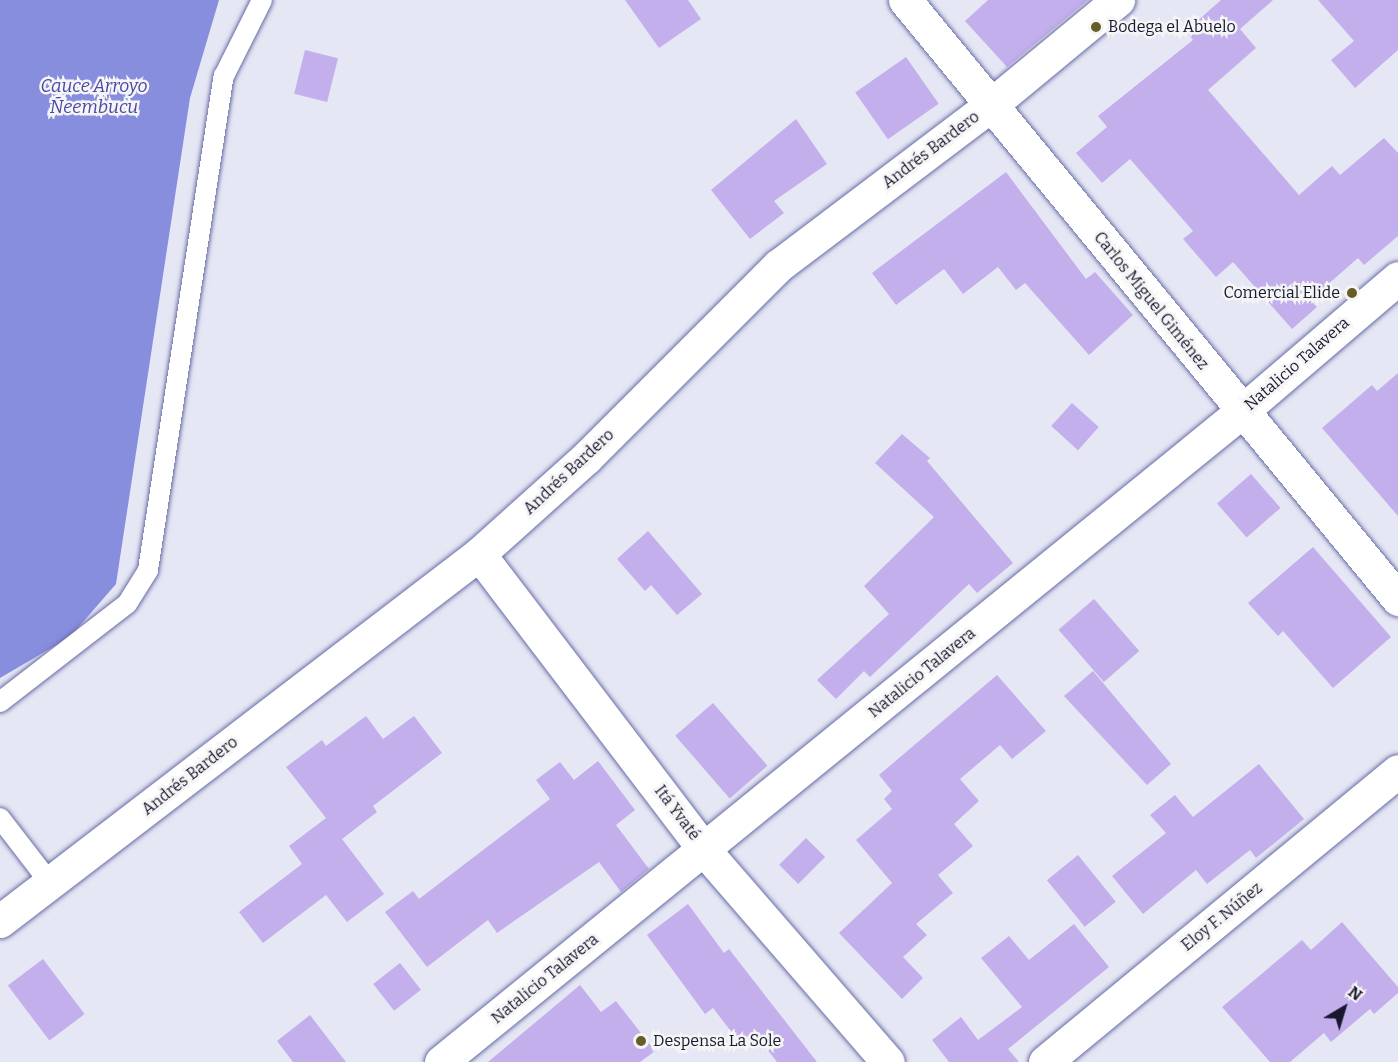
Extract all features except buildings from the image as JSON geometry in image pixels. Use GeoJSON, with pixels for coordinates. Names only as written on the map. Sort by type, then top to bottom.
{"type":"FeatureCollection","features":[{"type":"Feature","properties":{"kind":"street","name":"Carlos Miguel Giménez"},"geometry":{"type":"LineString","coordinates":[[905,0],[1241,412],[1398,599]]}},
{"type":"Feature","properties":{"kind":"street","name":"Andrés Bardero"},"geometry":{"type":"LineString","coordinates":[[0,921],[479,554],[586,458],[778,266],[991,105],[1118,0]]}},
{"type":"Feature","properties":{"kind":"street","name":"Natalicio Talavera"},"geometry":{"type":"LineString","coordinates":[[441,1062],[705,850],[1241,412],[1398,278]]}},
{"type":"Feature","properties":{"kind":"street","name":"Itá Yvaté"},"geometry":{"type":"LineString","coordinates":[[479,554],[705,850],[888,1062]]}},
{"type":"Feature","properties":{"kind":"street","name":"Eloy F. Núñez"},"geometry":{"type":"LineString","coordinates":[[1045,1062],[1398,771]]}},
{"type":"Feature","properties":{"kind":"lane"},"geometry":{"type":"LineString","coordinates":[[0,702],[127,604],[148,570],[224,76],[262,0]]}},
{"type":"Feature","properties":{"kind":"lane"},"geometry":{"type":"LineString","coordinates":[[0,819],[50,883]]}},
{"type":"Feature","properties":{"kind":"water","name":"Cauce Arroyo Ñeembucu"},"geometry":{"type":"Polygon","coordinates":[[[0,0],[219,0],[190,98],[116,584],[70,637],[0,678],[0,0]]]}},
{"type":"Feature","properties":{"kind":"place","name":"Bodega el Abuelo"},"geometry":{"type":"Point","coordinates":[1096,27]}},
{"type":"Feature","properties":{"kind":"place","name":"Comercial Elide"},"geometry":{"type":"Point","coordinates":[1352,293]}},
{"type":"Feature","properties":{"kind":"place","name":"Despensa La Sole"},"geometry":{"type":"Point","coordinates":[641,1041]}}]}
